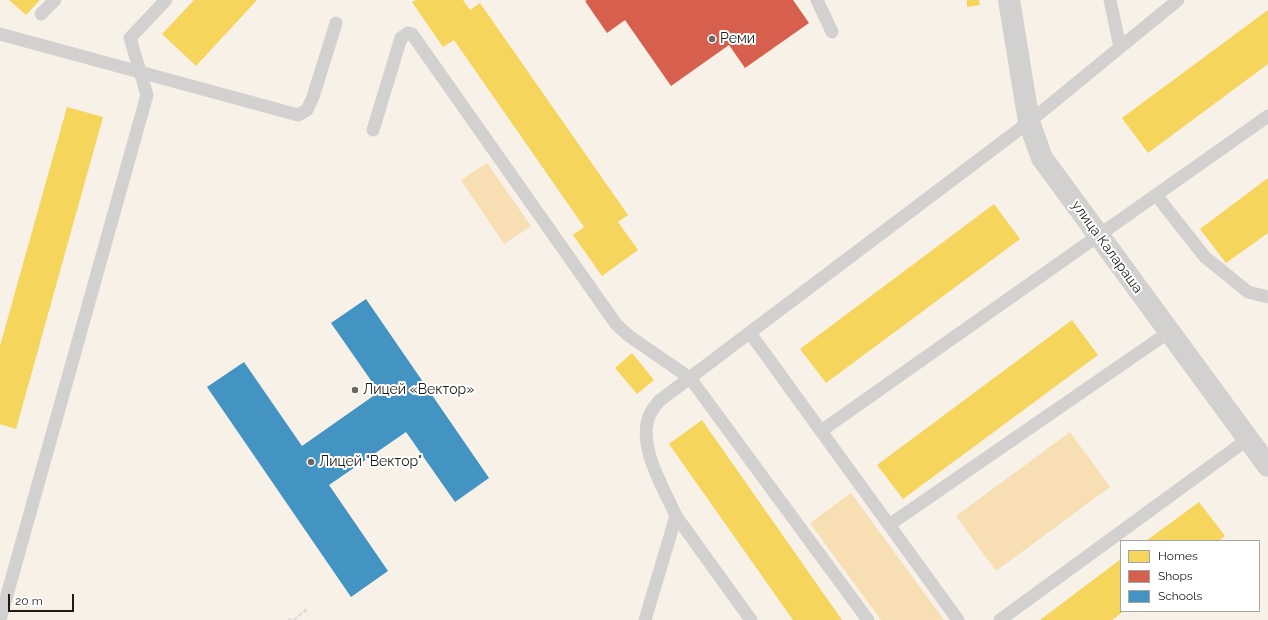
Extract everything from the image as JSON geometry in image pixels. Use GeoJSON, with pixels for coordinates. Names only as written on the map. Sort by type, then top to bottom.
{"type":"FeatureCollection","features":[{"type":"Feature","properties":{"kind":"street","name":"улица Калараша"},"geometry":{"type":"LineString","coordinates":[[1009,0],[1029,122],[1042,158],[1268,466]]}},
{"type":"Feature","properties":{"kind":"lane"},"geometry":{"type":"LineString","coordinates":[[41,14],[55,0]]}},
{"type":"Feature","properties":{"kind":"lane"},"geometry":{"type":"LineString","coordinates":[[0,620],[147,95],[130,38],[166,0]]}},
{"type":"Feature","properties":{"kind":"lane"},"geometry":{"type":"LineString","coordinates":[[817,0],[832,32]]}},
{"type":"Feature","properties":{"kind":"lane"},"geometry":{"type":"LineString","coordinates":[[1110,0],[1120,47]]}},
{"type":"Feature","properties":{"kind":"lane"},"geometry":{"type":"LineString","coordinates":[[751,620],[676,516],[648,452],[646,431],[650,414],[659,401],[1029,122],[1178,0]]}},
{"type":"Feature","properties":{"kind":"lane"},"geometry":{"type":"LineString","coordinates":[[0,34],[298,115],[307,110],[313,97],[336,23]]}},
{"type":"Feature","properties":{"kind":"lane"},"geometry":{"type":"LineString","coordinates":[[373,130],[401,38],[404,34],[412,34],[616,324],[629,336],[690,378],[868,620]]}},
{"type":"Feature","properties":{"kind":"lane"},"geometry":{"type":"LineString","coordinates":[[821,431],[1268,116]]}},
{"type":"Feature","properties":{"kind":"lane"},"geometry":{"type":"LineString","coordinates":[[1156,194],[1205,257],[1248,292],[1268,297]]}},
{"type":"Feature","properties":{"kind":"lane"},"geometry":{"type":"LineString","coordinates":[[890,525],[1170,332]]}},
{"type":"Feature","properties":{"kind":"lane"},"geometry":{"type":"LineString","coordinates":[[750,333],[958,620]]}},
{"type":"Feature","properties":{"kind":"lane"},"geometry":{"type":"LineString","coordinates":[[1000,620],[1248,439]]}},
{"type":"Feature","properties":{"kind":"lane"},"geometry":{"type":"LineString","coordinates":[[645,620],[676,516]]}},
{"type":"Feature","properties":{"kind":"path"},"geometry":{"type":"LineString","coordinates":[[288,620],[295,619],[307,609]]}},
{"type":"Feature","properties":{"kind":"shaded area"},"geometry":{"type":"Polygon","coordinates":[[[487,163],[531,226],[504,244],[461,180],[487,163]]]}},
{"type":"Feature","properties":{"kind":"shaded area"},"geometry":{"type":"Polygon","coordinates":[[[1070,432],[1110,487],[996,571],[956,516],[1070,432]]]}},
{"type":"Feature","properties":{"kind":"shaded area"},"geometry":{"type":"Polygon","coordinates":[[[851,493],[944,620],[881,620],[810,523],[851,493]]]}},
{"type":"Feature","properties":{"kind":"building: Homes"},"geometry":{"type":"Polygon","coordinates":[[[9,0],[40,0],[26,15],[9,0]]]}},
{"type":"Feature","properties":{"kind":"building: Homes"},"geometry":{"type":"Polygon","coordinates":[[[194,0],[257,0],[196,66],[162,34],[194,0]]]}},
{"type":"Feature","properties":{"kind":"building: Homes"},"geometry":{"type":"Polygon","coordinates":[[[416,0],[463,0],[470,10],[480,3],[628,215],[618,222],[638,250],[602,276],[573,235],[584,227],[454,40],[443,47],[412,2],[416,0]]]}},
{"type":"Feature","properties":{"kind":"building: Homes"},"geometry":{"type":"Polygon","coordinates":[[[967,0],[979,0],[980,5],[967,7],[967,0]]]}},
{"type":"Feature","properties":{"kind":"building: Homes"},"geometry":{"type":"Polygon","coordinates":[[[1268,10],[1268,64],[1148,153],[1122,118],[1268,10]]]}},
{"type":"Feature","properties":{"kind":"building: Homes"},"geometry":{"type":"Polygon","coordinates":[[[67,107],[103,117],[16,429],[0,424],[0,346],[67,107]]]}},
{"type":"Feature","properties":{"kind":"building: Homes"},"geometry":{"type":"Polygon","coordinates":[[[1268,178],[1268,233],[1226,263],[1200,229],[1268,178]]]}},
{"type":"Feature","properties":{"kind":"building: Homes"},"geometry":{"type":"Polygon","coordinates":[[[994,204],[1020,239],[826,383],[800,349],[994,204]]]}},
{"type":"Feature","properties":{"kind":"building: Homes"},"geometry":{"type":"Polygon","coordinates":[[[1072,320],[1098,355],[903,499],[877,465],[1072,320]]]}},
{"type":"Feature","properties":{"kind":"building: Homes"},"geometry":{"type":"Polygon","coordinates":[[[632,353],[654,380],[637,394],[615,368],[632,353]]]}},
{"type":"Feature","properties":{"kind":"building: Homes"},"geometry":{"type":"Polygon","coordinates":[[[702,420],[842,620],[793,620],[669,444],[702,420]]]}},
{"type":"Feature","properties":{"kind":"building: Homes"},"geometry":{"type":"Polygon","coordinates":[[[1199,502],[1225,536],[1220,540],[1147,540],[1199,502]]]}},
{"type":"Feature","properties":{"kind":"building: Homes"},"geometry":{"type":"Polygon","coordinates":[[[1120,560],[1120,612],[1123,612],[1112,620],[1040,620],[1120,560]]]}},
{"type":"Feature","properties":{"kind":"building: Shops","name":"Реми"},"geometry":{"type":"Polygon","coordinates":[[[793,0],[809,23],[745,68],[729,45],[671,86],[625,20],[607,33],[585,1],[793,0]]]}},
{"type":"Feature","properties":{"kind":"building: Schools","name":"Лицей \"Вектор\""},"geometry":{"type":"Polygon","coordinates":[[[366,299],[489,478],[455,502],[406,432],[329,485],[388,571],[351,597],[207,387],[244,362],[302,446],[379,392],[331,323],[366,299]]]}},
{"type":"Feature","properties":{"kind":"place","name":"Реми"},"geometry":{"type":"Point","coordinates":[712,39]}},
{"type":"Feature","properties":{"kind":"place","name":"Лицей «Вектор»"},"geometry":{"type":"Point","coordinates":[355,390]}},
{"type":"Feature","properties":{"kind":"place","name":"Лицей \"Вектор\""},"geometry":{"type":"Point","coordinates":[311,462]}}]}
